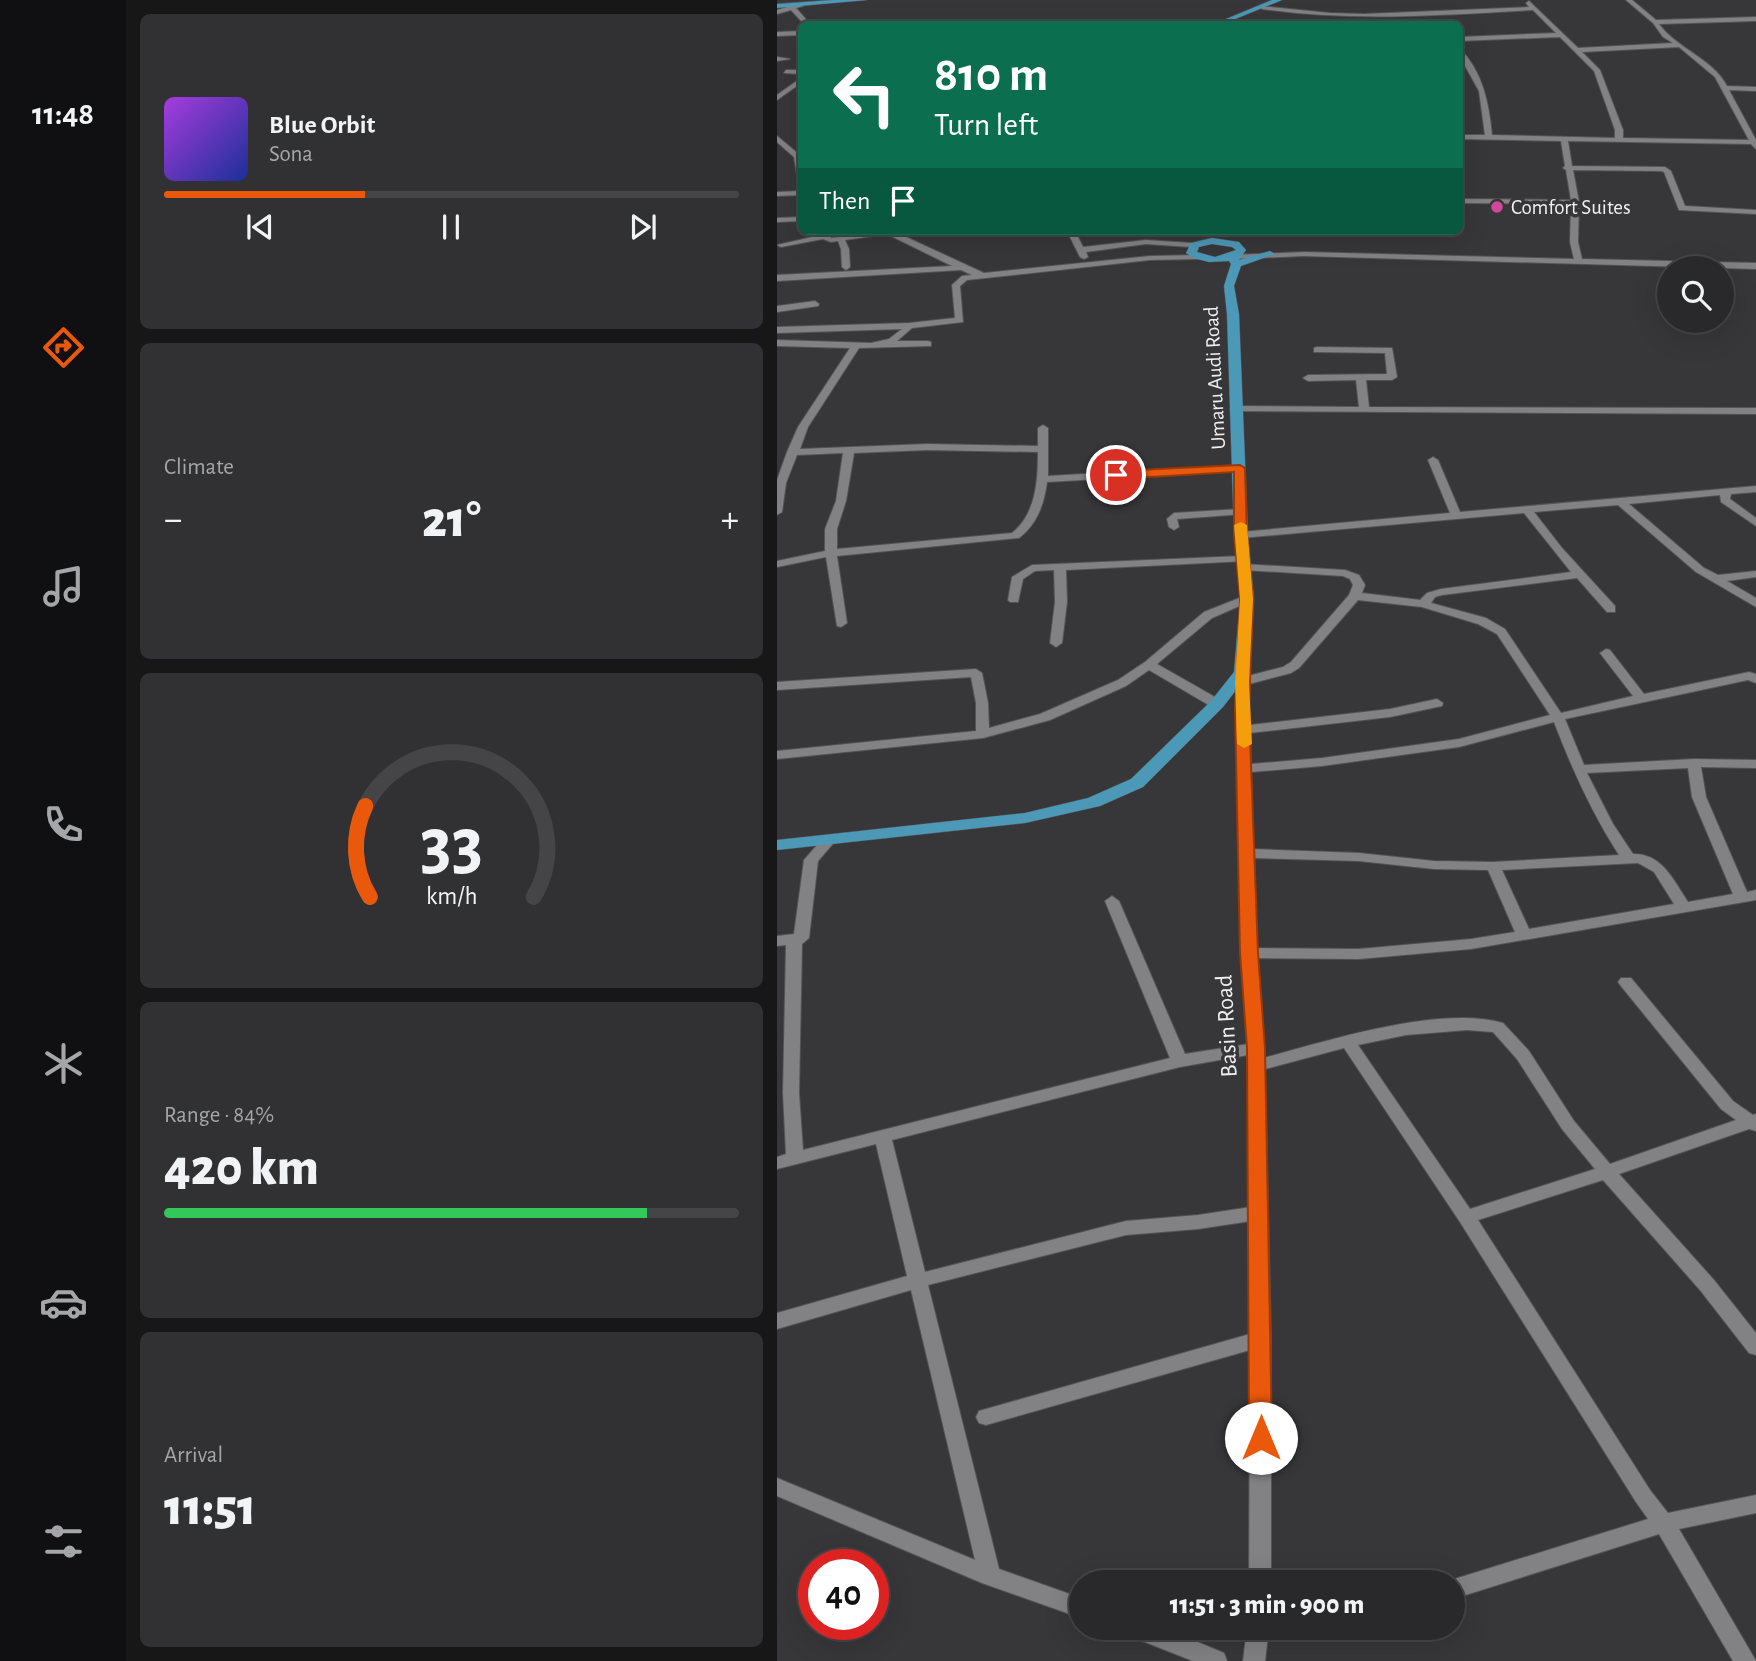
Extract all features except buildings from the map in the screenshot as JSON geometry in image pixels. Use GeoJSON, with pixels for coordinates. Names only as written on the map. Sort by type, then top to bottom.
{"type":"FeatureCollection","features":[{"type":"Feature","properties":{"kind":"main road"},"geometry":{"type":"LineString","coordinates":[[778,6],[847,0]]}},
{"type":"Feature","properties":{"kind":"main road"},"geometry":{"type":"LineString","coordinates":[[778,6],[863,0]]}},
{"type":"Feature","properties":{"kind":"main road"},"geometry":{"type":"LineString","coordinates":[[1217,21],[1269,0]]}},
{"type":"Feature","properties":{"kind":"main road"},"geometry":{"type":"LineString","coordinates":[[1226,21],[1278,0]]}},
{"type":"Feature","properties":{"kind":"main road"},"geometry":{"type":"LineString","coordinates":[[1191,235],[1195,252],[1229,286]]}},
{"type":"Feature","properties":{"kind":"main road"},"geometry":{"type":"LineString","coordinates":[[1214,235],[1241,250],[1235,260],[1229,286]]}},
{"type":"Feature","properties":{"kind":"main road"},"geometry":{"type":"LineString","coordinates":[[1195,252],[1206,242],[1231,243]]}},
{"type":"Feature","properties":{"kind":"main road"},"geometry":{"type":"LineString","coordinates":[[1195,252],[1235,260],[1270,254]]}},
{"type":"Feature","properties":{"kind":"main road","name":"Umaru Audi Road"},"geometry":{"type":"LineString","coordinates":[[1229,286],[1240,468]]}},
{"type":"Feature","properties":{"kind":"main road","name":"Basin Road"},"geometry":{"type":"LineString","coordinates":[[1240,468],[1242,563],[1247,599],[1242,677]]}},
{"type":"Feature","properties":{"kind":"main road"},"geometry":{"type":"LineString","coordinates":[[777,845],[1025,818],[1094,802],[1137,783],[1242,677]]}},
{"type":"Feature","properties":{"kind":"street"},"geometry":{"type":"LineString","coordinates":[[1526,0],[1601,78],[1619,130],[1619,141]]}},
{"type":"Feature","properties":{"kind":"street"},"geometry":{"type":"LineString","coordinates":[[1463,137],[1755,144],[1719,76],[1665,36],[1655,22],[1629,0]]}},
{"type":"Feature","properties":{"kind":"street"},"geometry":{"type":"LineString","coordinates":[[793,9],[801,5]]}},
{"type":"Feature","properties":{"kind":"street"},"geometry":{"type":"LineString","coordinates":[[778,6],[793,9],[804,21]]}},
{"type":"Feature","properties":{"kind":"street"},"geometry":{"type":"LineString","coordinates":[[1262,7],[1295,13],[1340,15],[1535,8]]}},
{"type":"Feature","properties":{"kind":"street"},"geometry":{"type":"LineString","coordinates":[[1655,22],[1756,19]]}},
{"type":"Feature","properties":{"kind":"street"},"geometry":{"type":"LineString","coordinates":[[777,34],[798,33]]}},
{"type":"Feature","properties":{"kind":"street"},"geometry":{"type":"LineString","coordinates":[[1463,39],[1559,35]]}},
{"type":"Feature","properties":{"kind":"street"},"geometry":{"type":"LineString","coordinates":[[1576,50],[1680,45]]}},
{"type":"Feature","properties":{"kind":"street"},"geometry":{"type":"LineString","coordinates":[[1463,56],[1486,95],[1489,138]]}},
{"type":"Feature","properties":{"kind":"street"},"geometry":{"type":"LineString","coordinates":[[777,59],[787,59]]}},
{"type":"Feature","properties":{"kind":"street"},"geometry":{"type":"LineString","coordinates":[[786,72],[798,72]]}},
{"type":"Feature","properties":{"kind":"street"},"geometry":{"type":"LineString","coordinates":[[777,98],[798,82]]}},
{"type":"Feature","properties":{"kind":"street"},"geometry":{"type":"LineString","coordinates":[[1727,88],[1756,89]]}},
{"type":"Feature","properties":{"kind":"street"},"geometry":{"type":"LineString","coordinates":[[777,138],[798,154]]}},
{"type":"Feature","properties":{"kind":"street"},"geometry":{"type":"LineString","coordinates":[[1564,140],[1575,202],[1574,242],[1578,258]]}},
{"type":"Feature","properties":{"kind":"street"},"geometry":{"type":"LineString","coordinates":[[1567,168],[1662,169],[1667,171],[1682,208],[1756,212]]}},
{"type":"Feature","properties":{"kind":"street"},"geometry":{"type":"LineString","coordinates":[[777,194],[798,193]]}},
{"type":"Feature","properties":{"kind":"street"},"geometry":{"type":"LineString","coordinates":[[1463,201],[1575,202]]}},
{"type":"Feature","properties":{"kind":"street"},"geometry":{"type":"LineString","coordinates":[[777,219],[798,219]]}},
{"type":"Feature","properties":{"kind":"street"},"geometry":{"type":"LineString","coordinates":[[781,244],[820,235]]}},
{"type":"Feature","properties":{"kind":"street"},"geometry":{"type":"LineString","coordinates":[[825,235],[831,240],[841,240],[866,235]]}},
{"type":"Feature","properties":{"kind":"street"},"geometry":{"type":"LineString","coordinates":[[897,235],[961,268],[983,276]]}},
{"type":"Feature","properties":{"kind":"street"},"geometry":{"type":"LineString","coordinates":[[1073,235],[1088,265]]}},
{"type":"Feature","properties":{"kind":"street"},"geometry":{"type":"LineString","coordinates":[[841,240],[845,249],[846,267]]}},
{"type":"Feature","properties":{"kind":"street"},"geometry":{"type":"LineString","coordinates":[[1080,250],[1146,242],[1195,252]]}},
{"type":"Feature","properties":{"kind":"street"},"geometry":{"type":"LineString","coordinates":[[1231,243],[1320,253],[1756,264]]}},
{"type":"Feature","properties":{"kind":"street"},"geometry":{"type":"LineString","coordinates":[[777,330],[909,327],[960,320],[956,285],[965,278],[1195,252]]}},
{"type":"Feature","properties":{"kind":"street"},"geometry":{"type":"LineString","coordinates":[[1270,254],[1578,258],[1756,264]]}},
{"type":"Feature","properties":{"kind":"street"},"geometry":{"type":"LineString","coordinates":[[778,276],[961,268]]}},
{"type":"Feature","properties":{"kind":"street"},"geometry":{"type":"LineString","coordinates":[[777,309],[815,304]]}},
{"type":"Feature","properties":{"kind":"street"},"geometry":{"type":"LineString","coordinates":[[887,344],[909,327]]}},
{"type":"Feature","properties":{"kind":"street"},"geometry":{"type":"LineString","coordinates":[[777,343],[928,344]]}},
{"type":"Feature","properties":{"kind":"street"},"geometry":{"type":"LineString","coordinates":[[777,512],[779,483],[803,427],[856,345]]}},
{"type":"Feature","properties":{"kind":"street"},"geometry":{"type":"LineString","coordinates":[[1308,378],[1392,377],[1391,352],[1317,350]]}},
{"type":"Feature","properties":{"kind":"street"},"geometry":{"type":"LineString","coordinates":[[1361,378],[1364,410]]}},
{"type":"Feature","properties":{"kind":"street"},"geometry":{"type":"LineString","coordinates":[[1235,409],[1756,411]]}},
{"type":"Feature","properties":{"kind":"street"},"geometry":{"type":"LineString","coordinates":[[777,564],[831,554],[1015,536],[1029,524],[1037,507],[1042,479],[1043,428]]}},
{"type":"Feature","properties":{"kind":"street"},"geometry":{"type":"LineString","coordinates":[[792,452],[927,447],[1042,449]]}},
{"type":"Feature","properties":{"kind":"street"},"geometry":{"type":"LineString","coordinates":[[841,623],[831,554],[831,529],[841,501],[849,450]]}},
{"type":"Feature","properties":{"kind":"street"},"geometry":{"type":"LineString","coordinates":[[1433,460],[1456,515]]}},
{"type":"Feature","properties":{"kind":"street"},"geometry":{"type":"LineString","coordinates":[[1042,479],[1240,468]]}},
{"type":"Feature","properties":{"kind":"street"},"geometry":{"type":"LineString","coordinates":[[1241,535],[1343,528],[1456,515],[1756,489]]}},
{"type":"Feature","properties":{"kind":"street"},"geometry":{"type":"LineString","coordinates":[[1726,491],[1725,500],[1756,523]]}},
{"type":"Feature","properties":{"kind":"street"},"geometry":{"type":"LineString","coordinates":[[1621,502],[1700,570],[1756,603]]}},
{"type":"Feature","properties":{"kind":"street"},"geometry":{"type":"LineString","coordinates":[[1527,510],[1611,609]]}},
{"type":"Feature","properties":{"kind":"street"},"geometry":{"type":"LineString","coordinates":[[1174,527],[1171,519],[1174,516],[1240,512]]}},
{"type":"Feature","properties":{"kind":"street"},"geometry":{"type":"LineString","coordinates":[[1014,600],[1021,573],[1032,568],[1242,563],[1345,573],[1355,577],[1359,585],[1355,596],[1295,665],[1287,670],[1242,677]]}},
{"type":"Feature","properties":{"kind":"street"},"geometry":{"type":"LineString","coordinates":[[1056,643],[1061,603],[1060,568]]}},
{"type":"Feature","properties":{"kind":"street"},"geometry":{"type":"LineString","coordinates":[[1423,604],[1431,595],[1440,592],[1580,574]]}},
{"type":"Feature","properties":{"kind":"street"},"geometry":{"type":"LineString","coordinates":[[1717,579],[1756,574]]}},
{"type":"Feature","properties":{"kind":"street"},"geometry":{"type":"LineString","coordinates":[[1355,596],[1423,604],[1494,626],[1501,632],[1558,717],[1579,769],[1628,858]]}},
{"type":"Feature","properties":{"kind":"street"},"geometry":{"type":"LineString","coordinates":[[777,755],[982,734],[1015,727],[1084,702],[1122,683],[1149,665],[1208,615],[1247,599]]}},
{"type":"Feature","properties":{"kind":"street"},"geometry":{"type":"LineString","coordinates":[[1606,653],[1641,698]]}},
{"type":"Feature","properties":{"kind":"street"},"geometry":{"type":"LineString","coordinates":[[1149,665],[1217,704]]}},
{"type":"Feature","properties":{"kind":"street"},"geometry":{"type":"LineString","coordinates":[[777,686],[976,673],[982,703],[982,734]]}},
{"type":"Feature","properties":{"kind":"street"},"geometry":{"type":"LineString","coordinates":[[1246,768],[1322,762],[1459,743],[1641,698],[1749,676],[1756,679]]}},
{"type":"Feature","properties":{"kind":"street","name":"Basin Road"},"geometry":{"type":"LineString","coordinates":[[1242,677],[1249,953],[1256,1048],[1260,1213],[1259,1570]]}},
{"type":"Feature","properties":{"kind":"street"},"geometry":{"type":"LineString","coordinates":[[1243,730],[1390,713],[1437,702]]}},
{"type":"Feature","properties":{"kind":"street"},"geometry":{"type":"LineString","coordinates":[[1579,769],[1694,763],[1756,764]]}},
{"type":"Feature","properties":{"kind":"street"},"geometry":{"type":"LineString","coordinates":[[1249,953],[1359,954],[1471,944],[1748,896],[1699,797],[1694,763]]}},
{"type":"Feature","properties":{"kind":"street"},"geometry":{"type":"LineString","coordinates":[[801,938],[811,860],[830,839]]}},
{"type":"Feature","properties":{"kind":"street"},"geometry":{"type":"LineString","coordinates":[[1247,853],[1359,858],[1434,865],[1493,866],[1641,858],[1658,869],[1684,908]]}},
{"type":"Feature","properties":{"kind":"street"},"geometry":{"type":"LineString","coordinates":[[1493,866],[1524,935]]}},
{"type":"Feature","properties":{"kind":"street"},"geometry":{"type":"LineString","coordinates":[[1112,901],[1181,1061]]}},
{"type":"Feature","properties":{"kind":"street"},"geometry":{"type":"LineString","coordinates":[[777,941],[801,938]]}},
{"type":"Feature","properties":{"kind":"street"},"geometry":{"type":"LineString","coordinates":[[795,1158],[784,1005],[794,942],[801,938]]}},
{"type":"Feature","properties":{"kind":"street"},"geometry":{"type":"LineString","coordinates":[[1626,982],[1727,1105],[1755,1123]]}},
{"type":"Feature","properties":{"kind":"street"},"geometry":{"type":"LineString","coordinates":[[1256,1066],[1393,1033],[1474,1024],[1497,1027],[1523,1055],[1568,1125],[1707,1285],[1756,1347]]}},
{"type":"Feature","properties":{"kind":"street"},"geometry":{"type":"LineString","coordinates":[[1349,1042],[1466,1217],[1643,1496],[1664,1523],[1745,1661]]}},
{"type":"Feature","properties":{"kind":"street"},"geometry":{"type":"LineString","coordinates":[[777,1163],[1181,1061],[1256,1048]]}},
{"type":"Feature","properties":{"kind":"street"},"geometry":{"type":"LineString","coordinates":[[1466,1217],[1755,1123]]}},
{"type":"Feature","properties":{"kind":"street"},"geometry":{"type":"LineString","coordinates":[[882,1135],[990,1576]]}},
{"type":"Feature","properties":{"kind":"street"},"geometry":{"type":"LineString","coordinates":[[777,1321],[917,1281],[1126,1228],[1260,1213]]}},
{"type":"Feature","properties":{"kind":"street"},"geometry":{"type":"LineString","coordinates":[[986,1417],[1261,1339]]}},
{"type":"Feature","properties":{"kind":"street"},"geometry":{"type":"LineString","coordinates":[[777,1487],[990,1576],[1069,1604]]}},
{"type":"Feature","properties":{"kind":"street"},"geometry":{"type":"LineString","coordinates":[[1465,1585],[1664,1523],[1756,1504]]}},
{"type":"Feature","properties":{"kind":"street"},"geometry":{"type":"LineString","coordinates":[[1170,1640],[1216,1661]]}},
{"type":"Feature","properties":{"kind":"street"},"geometry":{"type":"LineString","coordinates":[[1254,1661],[1257,1640]]}},
{"type":"Feature","properties":{"kind":"slow traffic"},"geometry":{"type":"LineString","coordinates":[[1241,525],[1247,599],[1242,682],[1244,744]]}},
{"type":"Feature","properties":{"kind":"place","name":"Comfort Suites"},"geometry":{"type":"Point","coordinates":[1497,207]}},
{"type":"Feature","properties":{"kind":"route"},"geometry":{"type":"LineString","coordinates":[[1116,475],[1240,468],[1241,535],[1247,599],[1242,710],[1246,768],[1249,953],[1256,1048],[1261,1438]]}}]}
